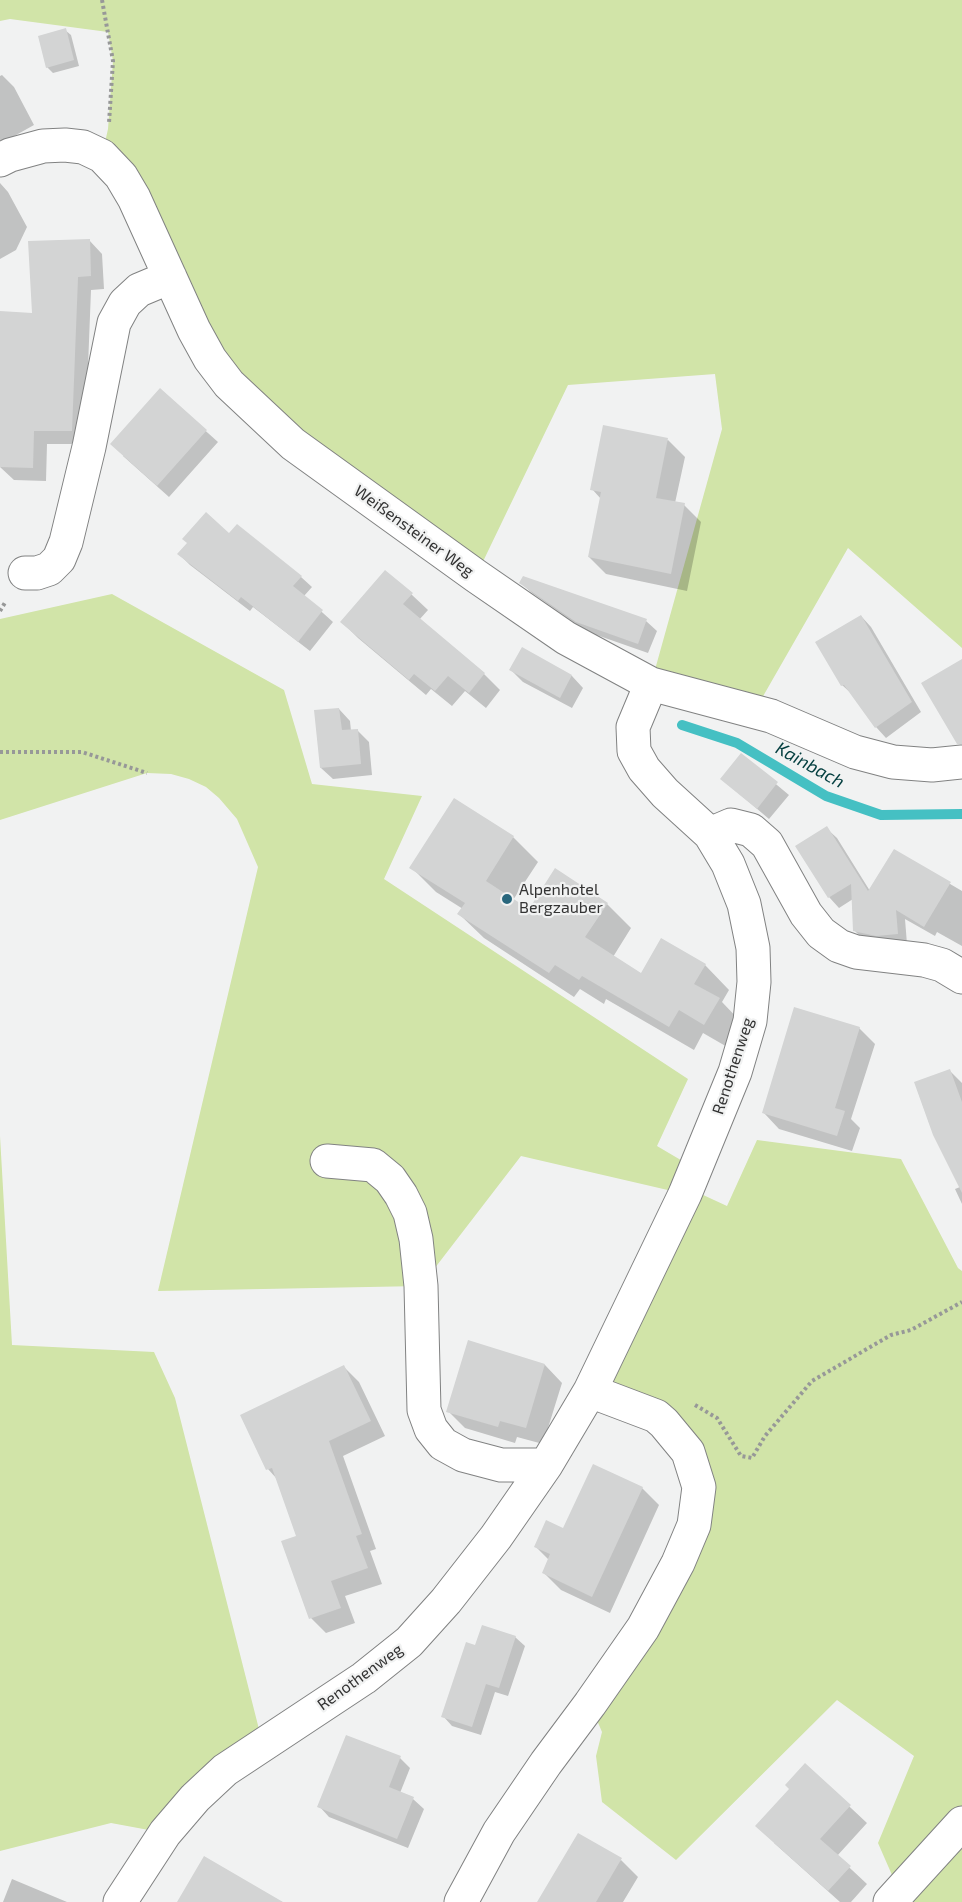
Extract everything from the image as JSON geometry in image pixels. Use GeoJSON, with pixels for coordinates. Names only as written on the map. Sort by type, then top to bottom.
{"type":"FeatureCollection","features":[{"type":"Feature","properties":{"kind":"street","name":"Weißensteiner Weg"},"geometry":{"type":"LineString","coordinates":[[0,160],[43,146],[65,145],[83,147],[102,156],[121,176],[210,359],[258,413],[293,444],[566,638],[651,684],[771,716],[855,752],[884,760],[932,765],[962,762]]}},
{"type":"Feature","properties":{"kind":"street"},"geometry":{"type":"LineString","coordinates":[[25,573],[37,573],[49,569],[59,560],[66,542],[89,447],[114,323],[125,303],[139,290],[170,277]]}},
{"type":"Feature","properties":{"kind":"street","name":"Renothenweg"},"geometry":{"type":"LineString","coordinates":[[120,1902],[165,1833],[195,1798],[225,1770],[364,1678],[409,1642],[446,1601],[496,1537],[546,1465],[590,1391],[685,1194],[735,1072],[750,1021],[754,982],[753,948],[744,903],[728,864],[710,834],[644,770],[634,750],[633,728],[651,684]]}},
{"type":"Feature","properties":{"kind":"street"},"geometry":{"type":"LineString","coordinates":[[710,834],[731,825],[752,830],[767,844],[806,914],[821,933],[838,945],[856,952],[924,960],[942,965],[962,978]]}},
{"type":"Feature","properties":{"kind":"street"},"geometry":{"type":"LineString","coordinates":[[327,1161],[373,1165],[390,1179],[410,1213],[416,1239],[421,1286],[424,1410],[431,1430],[443,1444],[463,1455],[501,1465],[546,1465]]}},
{"type":"Feature","properties":{"kind":"street"},"geometry":{"type":"LineString","coordinates":[[461,1902],[500,1832],[546,1763],[644,1628],[682,1554],[694,1525],[699,1486],[688,1452],[656,1416],[590,1391]]}},
{"type":"Feature","properties":{"kind":"street"},"geometry":{"type":"LineString","coordinates":[[890,1902],[962,1823]]}},
{"type":"Feature","properties":{"kind":"path"},"geometry":{"type":"LineString","coordinates":[[102,0],[113,61],[108,129],[102,156]]}},
{"type":"Feature","properties":{"kind":"path"},"geometry":{"type":"LineString","coordinates":[[0,752],[82,752],[147,773]]}},
{"type":"Feature","properties":{"kind":"path"},"geometry":{"type":"LineString","coordinates":[[656,1416],[662,1407],[689,1402],[717,1418],[741,1456],[752,1458],[765,1436],[812,1381],[891,1335],[911,1330],[962,1302]]}},
{"type":"Feature","properties":{"kind":"green space"},"geometry":{"type":"Polygon","coordinates":[[[0,0],[962,0],[962,648],[848,548],[754,712],[651,684],[722,429],[715,374],[568,385],[476,576],[258,413],[102,156],[108,129],[113,61],[108,32],[10,19],[0,21],[0,0]]]}},
{"type":"Feature","properties":{"kind":"green space"},"geometry":{"type":"Polygon","coordinates":[[[112,594],[284,690],[312,784],[422,796],[384,879],[688,1079],[657,1146],[696,1169],[688,1188],[727,1206],[757,1140],[901,1159],[958,1268],[962,1271],[962,1902],[890,1902],[899,1891],[878,1843],[914,1756],[837,1700],[676,1860],[602,1802],[596,1756],[602,1732],[590,1704],[678,1563],[688,1452],[590,1391],[685,1194],[521,1156],[421,1286],[158,1291],[258,867],[237,819],[219,798],[206,787],[171,774],[147,773],[0,820],[0,619],[112,594]]]}},
{"type":"Feature","properties":{"kind":"green space"},"geometry":{"type":"Polygon","coordinates":[[[0,1136],[12,1345],[154,1352],[175,1398],[263,1745],[165,1833],[111,1823],[0,1851],[0,1136]]]}},
{"type":"Feature","properties":{"kind":"building"},"geometry":{"type":"Polygon","coordinates":[[[66,28],[74,60],[46,68],[38,36],[66,28]]]}},
{"type":"Feature","properties":{"kind":"building"},"geometry":{"type":"Polygon","coordinates":[[[90,239],[91,276],[78,277],[72,431],[34,431],[33,468],[0,467],[0,311],[32,313],[28,241],[90,239]]]}},
{"type":"Feature","properties":{"kind":"building"},"geometry":{"type":"Polygon","coordinates":[[[160,388],[207,430],[157,486],[110,444],[160,388]]]}},
{"type":"Feature","properties":{"kind":"building"},"geometry":{"type":"Polygon","coordinates":[[[603,425],[668,438],[656,498],[685,503],[671,574],[588,557],[601,492],[590,490],[603,425]]]}},
{"type":"Feature","properties":{"kind":"building"},"geometry":{"type":"Polygon","coordinates":[[[206,512],[229,533],[237,524],[302,576],[293,586],[323,610],[298,642],[241,597],[238,601],[177,554],[187,543],[182,539],[206,512]]]}},
{"type":"Feature","properties":{"kind":"building"},"geometry":{"type":"Polygon","coordinates":[[[385,570],[413,593],[403,604],[485,673],[469,693],[448,676],[435,691],[414,674],[409,680],[340,622],[385,570]]]}},
{"type":"Feature","properties":{"kind":"building"},"geometry":{"type":"Polygon","coordinates":[[[523,576],[647,619],[638,644],[576,622],[519,583],[523,576]]]}},
{"type":"Feature","properties":{"kind":"building"},"geometry":{"type":"Polygon","coordinates":[[[861,615],[912,702],[875,728],[844,685],[841,686],[815,642],[861,615]]]}},
{"type":"Feature","properties":{"kind":"building"},"geometry":{"type":"Polygon","coordinates":[[[522,647],[572,675],[560,698],[509,670],[522,647]]]}},
{"type":"Feature","properties":{"kind":"building"},"geometry":{"type":"Polygon","coordinates":[[[962,659],[962,744],[957,744],[921,683],[962,659]]]}},
{"type":"Feature","properties":{"kind":"building"},"geometry":{"type":"Polygon","coordinates":[[[339,708],[342,730],[358,729],[361,764],[320,768],[314,710],[339,708]]]}},
{"type":"Feature","properties":{"kind":"building"},"geometry":{"type":"Polygon","coordinates":[[[741,753],[778,782],[757,809],[720,779],[741,753]]]}},
{"type":"Feature","properties":{"kind":"building"},"geometry":{"type":"Polygon","coordinates":[[[454,798],[514,836],[486,881],[529,909],[555,868],[608,903],[585,937],[641,973],[661,938],[706,964],[694,984],[720,998],[704,1025],[679,1010],[669,1027],[582,976],[579,980],[555,965],[549,973],[457,914],[465,903],[409,868],[454,798]]]}},
{"type":"Feature","properties":{"kind":"building"},"geometry":{"type":"Polygon","coordinates":[[[827,826],[868,891],[894,849],[951,882],[924,927],[896,910],[898,934],[876,936],[853,931],[851,884],[828,898],[795,846],[827,826]]]}},
{"type":"Feature","properties":{"kind":"building"},"geometry":{"type":"Polygon","coordinates":[[[794,1007],[860,1027],[835,1108],[845,1111],[837,1136],[762,1113],[794,1007]]]}},
{"type":"Feature","properties":{"kind":"building"},"geometry":{"type":"Polygon","coordinates":[[[950,1069],[962,1102],[962,1193],[933,1135],[914,1082],[950,1069]]]}},
{"type":"Feature","properties":{"kind":"building"},"geometry":{"type":"Polygon","coordinates":[[[468,1340],[545,1364],[526,1428],[500,1421],[498,1427],[446,1412],[468,1340]]]}},
{"type":"Feature","properties":{"kind":"building"},"geometry":{"type":"Polygon","coordinates":[[[344,1365],[371,1421],[329,1441],[362,1534],[356,1536],[368,1568],[331,1581],[341,1608],[309,1619],[281,1541],[296,1536],[272,1468],[266,1470],[240,1415],[344,1365]]]}},
{"type":"Feature","properties":{"kind":"building"},"geometry":{"type":"Polygon","coordinates":[[[593,1464],[643,1487],[592,1597],[542,1573],[550,1554],[534,1547],[546,1520],[563,1528],[593,1464]]]}},
{"type":"Feature","properties":{"kind":"building"},"geometry":{"type":"Polygon","coordinates":[[[482,1625],[516,1636],[499,1688],[486,1684],[472,1727],[441,1717],[466,1642],[475,1645],[482,1625]]]}},
{"type":"Feature","properties":{"kind":"building"},"geometry":{"type":"Polygon","coordinates":[[[346,1735],[401,1756],[389,1787],[414,1797],[397,1839],[317,1807],[346,1735]]]}},
{"type":"Feature","properties":{"kind":"building"},"geometry":{"type":"Polygon","coordinates":[[[805,1763],[851,1805],[820,1839],[851,1866],[828,1891],[755,1826],[789,1789],[785,1785],[805,1763]]]}},
{"type":"Feature","properties":{"kind":"building"},"geometry":{"type":"Polygon","coordinates":[[[578,1833],[622,1858],[596,1902],[537,1902],[578,1833]]]}},
{"type":"Feature","properties":{"kind":"building"},"geometry":{"type":"Polygon","coordinates":[[[204,1856],[283,1902],[177,1902],[204,1856]]]}},
{"type":"Feature","properties":{"kind":"waterway","name":"Kainbach"},"geometry":{"type":"LineString","coordinates":[[682,725],[737,743],[826,796],[881,815],[962,814]]}},
{"type":"Feature","properties":{"kind":"place","name":"Alpenhotel Bergzauber"},"geometry":{"type":"Point","coordinates":[507,899]}}]}
